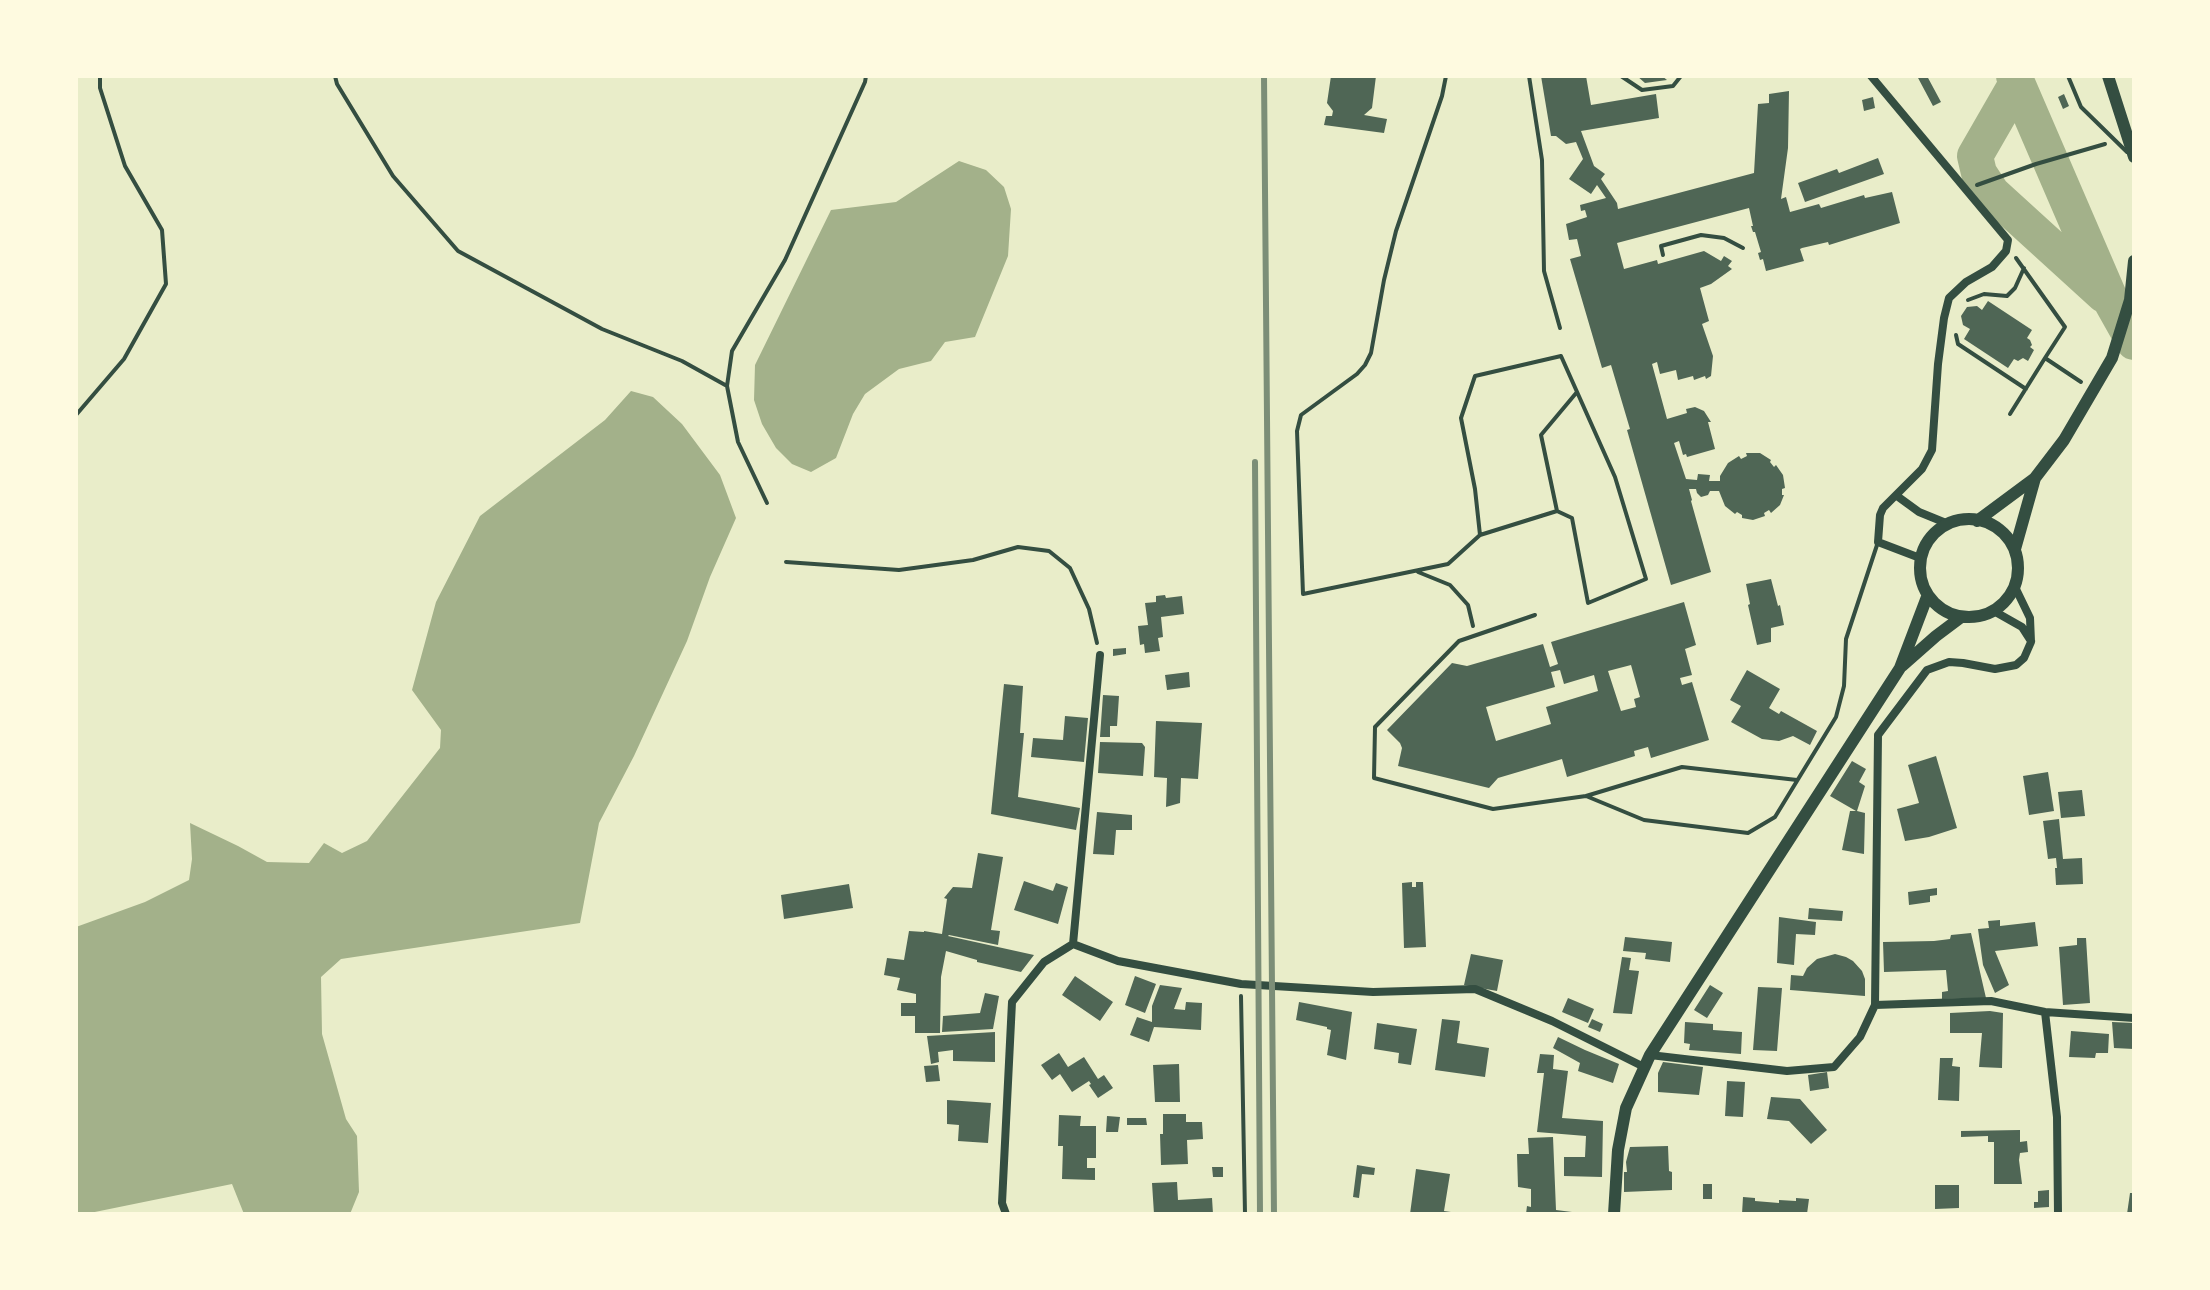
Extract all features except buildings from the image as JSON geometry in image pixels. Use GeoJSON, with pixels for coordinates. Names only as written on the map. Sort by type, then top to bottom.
{"type":"FeatureCollection","features":[{"type":"Feature","properties":{"kind":"main road"},"geometry":{"type":"LineString","coordinates":[[2108,76],[2134,157]]}},
{"type":"Feature","properties":{"kind":"main road"},"geometry":{"type":"LineString","coordinates":[[1977,521],[2035,478],[2064,440],[2112,358],[2130,300],[2134,261]]}},
{"type":"Feature","properties":{"kind":"main road"},"geometry":{"type":"LineString","coordinates":[[2015,549],[2002,531],[1991,523],[1968,518],[1946,523],[1930,536],[1920,558],[1919,577],[1927,597],[1939,609],[1960,618],[1980,617],[2003,605],[2015,587],[2018,569],[2015,549],[2035,478]]}},
{"type":"Feature","properties":{"kind":"main road"},"geometry":{"type":"LineString","coordinates":[[1614,1214],[1618,1150],[1626,1108],[1647,1061],[1900,668],[1927,597]]}},
{"type":"Feature","properties":{"kind":"main road"},"geometry":{"type":"LineString","coordinates":[[1900,668],[1960,618]]}},
{"type":"Feature","properties":{"kind":"street"},"geometry":{"type":"LineString","coordinates":[[1871,76],[2008,240],[2006,251],[1992,267],[1966,282],[1949,298],[1938,364],[1932,450],[1922,469],[1883,508],[1880,515],[1878,542],[1920,558]]}},
{"type":"Feature","properties":{"kind":"street"},"geometry":{"type":"LineString","coordinates":[[1897,496],[1919,512],[1946,523]]}},
{"type":"Feature","properties":{"kind":"street"},"geometry":{"type":"LineString","coordinates":[[1073,944],[1118,961],[1241,984],[1373,992],[1475,989],[1647,1061],[1787,1071],[1834,1067],[1860,1037],[1875,1005],[1878,735],[1927,670],[1949,662],[1995,669],[2016,665],[2024,658],[2031,642],[2030,618],[2015,587]]}},
{"type":"Feature","properties":{"kind":"street"},"geometry":{"type":"LineString","coordinates":[[1992,610],[2022,627],[2031,642]]}},
{"type":"Feature","properties":{"kind":"street"},"geometry":{"type":"LineString","coordinates":[[1073,944],[1100,655]]}},
{"type":"Feature","properties":{"kind":"street"},"geometry":{"type":"LineString","coordinates":[[1006,1214],[1002,1203],[1012,1002],[1044,962],[1073,944]]}},
{"type":"Feature","properties":{"kind":"street"},"geometry":{"type":"LineString","coordinates":[[1875,1005],[1991,1001],[2045,1012],[2134,1018]]}},
{"type":"Feature","properties":{"kind":"street"},"geometry":{"type":"LineString","coordinates":[[2045,1012],[2057,1117],[2058,1214]]}},
{"type":"Feature","properties":{"kind":"lane"},"geometry":{"type":"LineString","coordinates":[[1529,76],[1542,160],[1544,271],[1560,328]]}},
{"type":"Feature","properties":{"kind":"lane"},"geometry":{"type":"LineString","coordinates":[[1621,76],[1642,90],[1673,86],[1681,76]]}},
{"type":"Feature","properties":{"kind":"lane"},"geometry":{"type":"LineString","coordinates":[[2068,76],[2081,107],[2134,157]]}},
{"type":"Feature","properties":{"kind":"lane"},"geometry":{"type":"LineString","coordinates":[[1586,796],[1644,820],[1748,833],[1775,817],[1836,717],[1844,686],[1846,639],[1878,542]]}},
{"type":"Feature","properties":{"kind":"lane"},"geometry":{"type":"LineString","coordinates":[[1535,615],[1459,641],[1375,727],[1374,778],[1493,809],[1586,796],[1682,767],[1797,780]]}},
{"type":"Feature","properties":{"kind":"path"},"geometry":{"type":"LineString","coordinates":[[76,415],[124,359],[166,284],[162,230],[125,166],[100,88],[100,76]]}},
{"type":"Feature","properties":{"kind":"path"},"geometry":{"type":"LineString","coordinates":[[335,76],[393,176],[458,251],[602,329],[682,361],[727,386]]}},
{"type":"Feature","properties":{"kind":"path"},"geometry":{"type":"LineString","coordinates":[[767,503],[738,442],[727,386],[732,351],[785,260],[866,76]]}},
{"type":"Feature","properties":{"kind":"path"},"geometry":{"type":"LineString","coordinates":[[1446,76],[1438,111],[1396,231],[1371,353],[1357,374],[1301,415],[1297,431],[1303,594],[1448,564],[1480,535],[1557,511],[1572,518],[1588,603],[1646,579],[1615,477],[1561,356],[1475,376],[1461,418],[1475,489],[1480,535]]}},
{"type":"Feature","properties":{"kind":"path"},"geometry":{"type":"LineString","coordinates":[[1977,185],[2115,141]]}},
{"type":"Feature","properties":{"kind":"path"},"geometry":{"type":"LineString","coordinates":[[1663,255],[1661,246],[1701,235],[1724,238],[1743,248]]}},
{"type":"Feature","properties":{"kind":"path"},"geometry":{"type":"LineString","coordinates":[[2007,244],[2065,327],[2010,414]]}},
{"type":"Feature","properties":{"kind":"path"},"geometry":{"type":"LineString","coordinates":[[1962,304],[1984,294],[2007,296],[2015,288],[2024,268]]}},
{"type":"Feature","properties":{"kind":"path"},"geometry":{"type":"LineString","coordinates":[[1955,333],[1958,344],[2026,389]]}},
{"type":"Feature","properties":{"kind":"path"},"geometry":{"type":"LineString","coordinates":[[2045,358],[2093,390]]}},
{"type":"Feature","properties":{"kind":"path"},"geometry":{"type":"LineString","coordinates":[[1557,511],[1541,435],[1578,391]]}},
{"type":"Feature","properties":{"kind":"path"},"geometry":{"type":"LineString","coordinates":[[786,562],[899,570],[973,560],[1018,547],[1049,551],[1070,568],[1089,609],[1100,655]]}},
{"type":"Feature","properties":{"kind":"path"},"geometry":{"type":"LineString","coordinates":[[1415,571],[1450,585],[1468,605],[1475,636]]}},
{"type":"Feature","properties":{"kind":"path"},"geometry":{"type":"LineString","coordinates":[[1241,984],[1245,1214]]}},
{"type":"Feature","properties":{"kind":"shaded area"},"geometry":{"type":"Polygon","coordinates":[[[959,161],[986,170],[1004,187],[1011,209],[1008,256],[975,337],[945,342],[931,361],[899,369],[865,394],[853,414],[836,458],[811,472],[792,464],[776,448],[762,424],[754,400],[755,365],[831,210],[896,202],[959,161]]]}},
{"type":"Feature","properties":{"kind":"shaded area"},"geometry":{"type":"Polygon","coordinates":[[[631,391],[653,397],[682,424],[720,475],[736,518],[687,641],[599,823],[580,923],[341,959],[321,977],[322,1034],[346,1119],[357,1136],[359,1192],[350,1214],[244,1214],[232,1184],[76,1214],[76,927],[145,902],[189,880],[192,859],[190,823],[267,862],[309,863],[324,843],[342,853],[367,841],[440,748],[441,730],[412,690],[436,602],[480,516],[605,420],[631,391]]]}},
{"type":"Feature","properties":{"kind":"waterway"},"geometry":{"type":"LineString","coordinates":[[2014,76],[2111,301],[2134,342]]}},
{"type":"Feature","properties":{"kind":"waterway"},"geometry":{"type":"LineString","coordinates":[[2017,83],[1975,156],[1979,173],[1992,193],[2104,295]]}},
{"type":"Feature","properties":{"kind":"railway"},"geometry":{"type":"LineString","coordinates":[[1264,76],[1274,1214]]}},
{"type":"Feature","properties":{"kind":"railway"},"geometry":{"type":"LineString","coordinates":[[1255,462],[1260,1214]]}}]}
